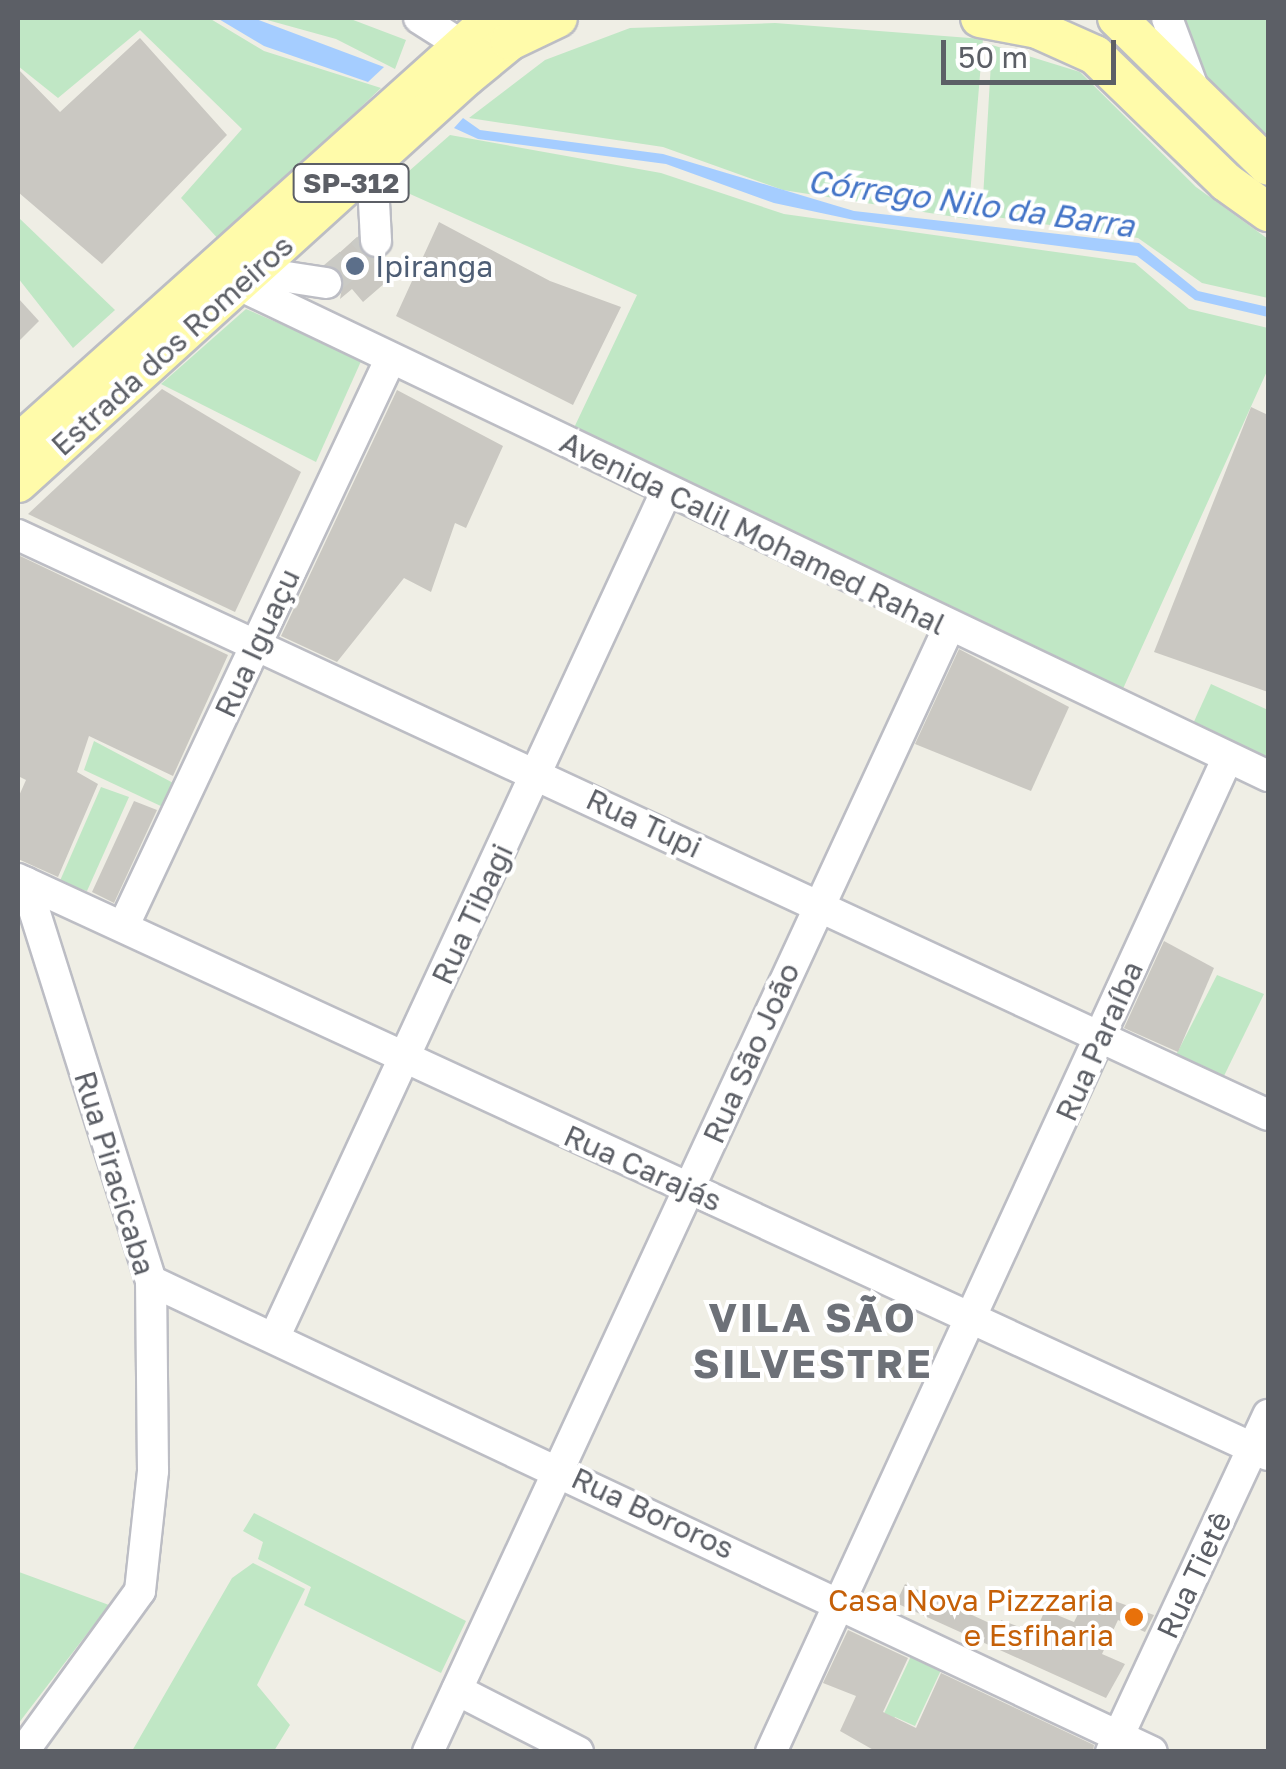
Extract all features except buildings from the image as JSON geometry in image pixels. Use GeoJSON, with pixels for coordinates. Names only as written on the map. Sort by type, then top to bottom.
{"type":"FeatureCollection","features":[{"type":"Feature","properties":{"kind":"main road","name":"Estrada dos Romeiros"},"geometry":{"type":"LineString","coordinates":[[18,444],[492,18]]}},
{"type":"Feature","properties":{"kind":"main road","name":"Estrada dos Romeiros"},"geometry":{"type":"LineString","coordinates":[[18,484],[510,41],[558,18]]}},
{"type":"Feature","properties":{"kind":"main road"},"geometry":{"type":"LineString","coordinates":[[980,18],[1037,30],[1095,55],[1226,182],[1268,212]]}},
{"type":"Feature","properties":{"kind":"main road"},"geometry":{"type":"LineString","coordinates":[[1095,55],[1139,21],[1268,166]]}},
{"type":"Feature","properties":{"kind":"street"},"geometry":{"type":"LineString","coordinates":[[420,18],[460,44]]}},
{"type":"Feature","properties":{"kind":"street"},"geometry":{"type":"LineString","coordinates":[[372,164],[376,241]]}},
{"type":"Feature","properties":{"kind":"street"},"geometry":{"type":"LineString","coordinates":[[246,279],[326,282]]}},
{"type":"Feature","properties":{"kind":"street","name":"Avenida Calil Mohamed Rahal"},"geometry":{"type":"LineString","coordinates":[[246,279],[390,360],[1268,776]]}},
{"type":"Feature","properties":{"kind":"street","name":"Rua Iguaçu"},"geometry":{"type":"LineString","coordinates":[[124,925],[390,360]]}},
{"type":"Feature","properties":{"kind":"street","name":"Rua Tibagi"},"geometry":{"type":"LineString","coordinates":[[274,1336],[539,773],[667,490]]}},
{"type":"Feature","properties":{"kind":"street","name":"Rua Tupi"},"geometry":{"type":"LineString","coordinates":[[18,535],[539,773],[1268,1114]]}},
{"type":"Feature","properties":{"kind":"street","name":"Rua São João"},"geometry":{"type":"LineString","coordinates":[[428,1752],[948,626]]}},
{"type":"Feature","properties":{"kind":"street","name":"Rua Paraíba"},"geometry":{"type":"LineString","coordinates":[[771,1752],[972,1324],[1227,758]]}},
{"type":"Feature","properties":{"kind":"street","name":"Rua Carajás"},"geometry":{"type":"LineString","coordinates":[[21,880],[690,1188],[972,1324],[1261,1452]]}},
{"type":"Feature","properties":{"kind":"street","name":"Rua Piracicaba"},"geometry":{"type":"LineString","coordinates":[[21,880],[151,1281],[153,1470],[140,1591],[22,1752]]}},
{"type":"Feature","properties":{"kind":"street","name":"Rua Bororos"},"geometry":{"type":"LineString","coordinates":[[151,1281],[842,1601],[1115,1744],[1152,1752]]}},
{"type":"Feature","properties":{"kind":"street","name":"Rua Tietê"},"geometry":{"type":"LineString","coordinates":[[1115,1744],[1261,1452],[1268,1414]]}},
{"type":"Feature","properties":{"kind":"street"},"geometry":{"type":"LineString","coordinates":[[457,1690],[578,1752]]}},
{"type":"Feature","properties":{"kind":"green space"},"geometry":{"type":"Polygon","coordinates":[[[18,18],[209,18],[264,51],[381,88],[220,241],[181,198],[242,129],[140,30],[58,98],[18,66],[18,18]]]}},
{"type":"Feature","properties":{"kind":"green space"},"geometry":{"type":"Polygon","coordinates":[[[260,18],[348,18],[406,40],[395,69],[336,39],[260,18]]]}},
{"type":"Feature","properties":{"kind":"green space"},"geometry":{"type":"Polygon","coordinates":[[[1176,18],[1268,18],[1268,157],[1197,80],[1176,18]]]}},
{"type":"Feature","properties":{"kind":"green space"},"geometry":{"type":"Polygon","coordinates":[[[775,23],[983,39],[968,219],[783,190],[663,147],[469,118],[545,60],[630,28],[775,23]]]}},
{"type":"Feature","properties":{"kind":"green space"},"geometry":{"type":"Polygon","coordinates":[[[992,45],[1080,72],[1196,187],[1268,239],[1268,298],[1202,283],[1138,238],[982,215],[992,45]]]}},
{"type":"Feature","properties":{"kind":"green space"},"geometry":{"type":"Polygon","coordinates":[[[450,135],[661,173],[784,214],[1135,263],[1189,309],[1268,328],[1268,369],[1122,691],[572,432],[637,295],[392,186],[450,135]]]}},
{"type":"Feature","properties":{"kind":"green space"},"geometry":{"type":"Polygon","coordinates":[[[18,217],[115,310],[73,348],[18,278],[18,217]]]}},
{"type":"Feature","properties":{"kind":"green space"},"geometry":{"type":"Polygon","coordinates":[[[246,309],[362,359],[316,462],[161,384],[246,309]]]}},
{"type":"Feature","properties":{"kind":"green space"},"geometry":{"type":"Polygon","coordinates":[[[1211,684],[1268,710],[1268,757],[1192,726],[1211,684]]]}},
{"type":"Feature","properties":{"kind":"green space"},"geometry":{"type":"Polygon","coordinates":[[[94,741],[177,785],[165,808],[84,770],[94,741]]]}},
{"type":"Feature","properties":{"kind":"green space"},"geometry":{"type":"Polygon","coordinates":[[[101,787],[129,797],[87,891],[59,883],[101,787]]]}},
{"type":"Feature","properties":{"kind":"green space"},"geometry":{"type":"Polygon","coordinates":[[[1217,975],[1264,994],[1222,1080],[1174,1059],[1217,975]]]}},
{"type":"Feature","properties":{"kind":"green space"},"geometry":{"type":"Polygon","coordinates":[[[254,1513],[466,1621],[441,1673],[304,1605],[311,1587],[258,1559],[263,1542],[243,1531],[254,1513]]]}},
{"type":"Feature","properties":{"kind":"green space"},"geometry":{"type":"Polygon","coordinates":[[[253,1563],[305,1589],[257,1685],[290,1725],[274,1751],[132,1751],[232,1578],[253,1563]]]}},
{"type":"Feature","properties":{"kind":"green space"},"geometry":{"type":"Polygon","coordinates":[[[18,1564],[19,1572],[109,1605],[18,1724],[18,1564]]]}},
{"type":"Feature","properties":{"kind":"green space"},"geometry":{"type":"Polygon","coordinates":[[[912,1654],[942,1668],[915,1726],[895,1717],[890,1725],[881,1720],[912,1654]]]}},
{"type":"Feature","properties":{"kind":"water"},"geometry":{"type":"Polygon","coordinates":[[[217,18],[253,18],[384,67],[368,82],[264,46],[217,18]]]}},
{"type":"Feature","properties":{"kind":"water"},"geometry":{"type":"Polygon","coordinates":[[[463,118],[480,130],[663,154],[854,211],[1139,243],[1198,291],[1268,307],[1268,317],[1195,300],[1137,256],[854,220],[774,203],[666,164],[478,139],[454,128],[463,118]]]}},
{"type":"Feature","properties":{"kind":"tunnel"},"geometry":{"type":"LineString","coordinates":[[326,283],[376,241]]}},
{"type":"Feature","properties":{"kind":"place","name":"Ipiranga"},"geometry":{"type":"Point","coordinates":[355,266]}},
{"type":"Feature","properties":{"kind":"place","name":"Casa Nova Pizzzaria e Esfiharia"},"geometry":{"type":"Point","coordinates":[1134,1617]}},
{"type":"Feature","properties":{"kind":"district","name":"VILA SÃO SILVESTRE"},"geometry":{"type":"Point","coordinates":[813,1340]}},
{"type":"Feature","properties":{"kind":"water label","name":"Córrego Nilo da Barra"},"geometry":{"type":"Point","coordinates":[971,203]}}]}
